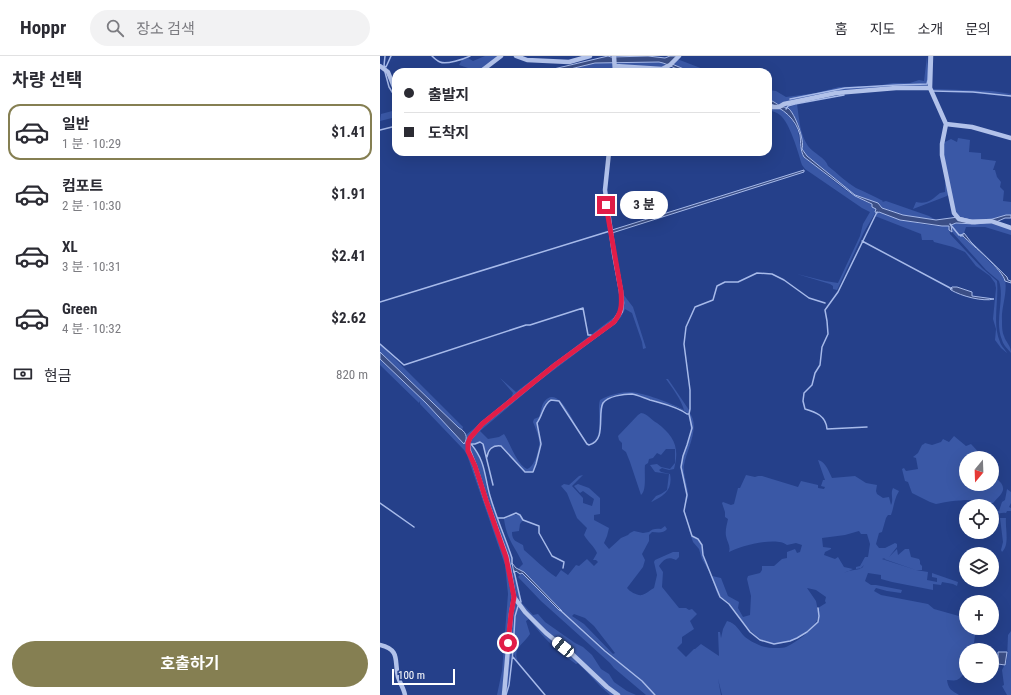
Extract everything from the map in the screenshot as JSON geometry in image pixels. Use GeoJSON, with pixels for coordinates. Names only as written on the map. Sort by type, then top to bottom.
{"type":"FeatureCollection","features":[{"type":"Feature","properties":{"kind":"street"},"geometry":{"type":"LineString","coordinates":[[485,68],[501,56]]}},
{"type":"Feature","properties":{"kind":"street"},"geometry":{"type":"LineString","coordinates":[[516,56],[527,60],[569,62],[590,56]]}},
{"type":"Feature","properties":{"kind":"street"},"geometry":{"type":"LineString","coordinates":[[664,68],[670,65],[679,56]]}},
{"type":"Feature","properties":{"kind":"street"},"geometry":{"type":"LineString","coordinates":[[931,56],[930,88],[946,124],[942,144],[942,155],[954,213],[959,219],[972,222],[991,221],[1011,228]]}},
{"type":"Feature","properties":{"kind":"street"},"geometry":{"type":"LineString","coordinates":[[614,57],[615,66],[646,68]]}},
{"type":"Feature","properties":{"kind":"street"},"geometry":{"type":"LineString","coordinates":[[380,66],[386,70],[392,83]]}},
{"type":"Feature","properties":{"kind":"street"},"geometry":{"type":"LineString","coordinates":[[772,107],[779,107],[784,104],[836,93],[896,88],[930,88]]}},
{"type":"Feature","properties":{"kind":"street"},"geometry":{"type":"LineString","coordinates":[[946,124],[972,127],[1011,138]]}},
{"type":"Feature","properties":{"kind":"street"},"geometry":{"type":"LineString","coordinates":[[504,695],[511,614],[514,597],[506,557],[475,466],[468,451],[468,443],[470,438],[482,424],[555,365],[614,322],[621,311],[621,291],[605,190],[609,156]]}},
{"type":"Feature","properties":{"kind":"street"},"geometry":{"type":"LineString","coordinates":[[514,597],[525,612],[546,633],[618,695]]}},
{"type":"Feature","properties":{"kind":"street"},"geometry":{"type":"LineString","coordinates":[[380,645],[392,650],[395,654],[399,678],[406,695]]}},
{"type":"Feature","properties":{"kind":"shaded area"},"geometry":{"type":"Polygon","coordinates":[[[485,56],[500,56],[484,68],[468,68],[459,65],[462,60],[468,58],[473,61],[485,56]]]}},
{"type":"Feature","properties":{"kind":"shaded area"},"geometry":{"type":"Polygon","coordinates":[[[608,56],[648,56],[665,58],[677,56],[672,64],[682,68],[676,68],[659,62],[595,63],[574,68],[558,68],[608,56]]]}},
{"type":"Feature","properties":{"kind":"shaded area"},"geometry":{"type":"Polygon","coordinates":[[[927,56],[928,70],[929,56],[927,86],[856,90],[781,105],[772,101],[772,90],[776,91],[786,97],[816,93],[839,87],[876,86],[893,83],[910,83],[919,80],[924,81],[927,56]]]}},
{"type":"Feature","properties":{"kind":"shaded area"},"geometry":{"type":"Polygon","coordinates":[[[677,59],[701,68],[682,68],[672,64],[677,59]]]}},
{"type":"Feature","properties":{"kind":"shaded area"},"geometry":{"type":"Polygon","coordinates":[[[611,62],[613,63],[614,68],[574,68],[595,63],[611,62]]]}},
{"type":"Feature","properties":{"kind":"shaded area"},"geometry":{"type":"Polygon","coordinates":[[[617,62],[667,63],[662,67],[617,65],[617,62]]]}},
{"type":"Feature","properties":{"kind":"shaded area"},"geometry":{"type":"Polygon","coordinates":[[[932,90],[992,91],[1011,95],[932,90]]]}},
{"type":"Feature","properties":{"kind":"shaded area"},"geometry":{"type":"Polygon","coordinates":[[[772,101],[782,107],[788,108],[794,115],[801,134],[803,145],[802,149],[807,156],[855,195],[878,203],[882,208],[903,215],[936,220],[958,217],[971,220],[989,220],[1006,215],[1011,215],[1011,218],[1005,218],[996,222],[975,224],[956,223],[951,225],[952,232],[949,230],[949,226],[900,220],[879,212],[877,213],[875,212],[876,209],[872,207],[872,204],[855,196],[804,157],[801,149],[798,129],[792,119],[784,111],[772,104],[772,101]]]}},
{"type":"Feature","properties":{"kind":"shaded area"},"geometry":{"type":"Polygon","coordinates":[[[797,104],[800,126],[805,142],[810,149],[827,163],[828,166],[856,188],[883,201],[882,202],[886,201],[929,216],[936,220],[903,215],[882,208],[880,205],[855,195],[807,156],[802,148],[801,132],[793,115],[787,108],[797,104]]]}},
{"type":"Feature","properties":{"kind":"shaded area"},"geometry":{"type":"Polygon","coordinates":[[[772,107],[779,107],[789,114],[798,131],[801,151],[804,157],[847,191],[869,203],[877,210],[864,232],[837,290],[833,289],[833,286],[830,284],[797,274],[838,283],[860,236],[863,224],[870,212],[805,169],[802,165],[787,124],[776,112],[772,111],[772,107]]]}},
{"type":"Feature","properties":{"kind":"shaded area"},"geometry":{"type":"Polygon","coordinates":[[[392,111],[392,118],[380,121],[381,114],[392,111]]]}},
{"type":"Feature","properties":{"kind":"shaded area"},"geometry":{"type":"Polygon","coordinates":[[[958,138],[970,140],[969,152],[981,153],[981,159],[996,161],[993,170],[995,170],[997,177],[1001,182],[1000,187],[1004,191],[1003,201],[1011,202],[1011,215],[989,220],[971,220],[962,218],[954,213],[943,155],[943,143],[951,139],[957,142],[958,138]]]}},
{"type":"Feature","properties":{"kind":"shaded area"},"geometry":{"type":"Polygon","coordinates":[[[804,170],[804,172],[612,233],[612,230],[804,170]]]}},
{"type":"Feature","properties":{"kind":"shaded area"},"geometry":{"type":"Polygon","coordinates":[[[945,181],[949,194],[947,196],[913,209],[916,202],[927,202],[940,193],[945,192],[945,181]]]}},
{"type":"Feature","properties":{"kind":"shaded area"},"geometry":{"type":"Polygon","coordinates":[[[879,212],[914,222],[949,226],[950,234],[982,268],[997,281],[996,327],[1001,343],[1007,353],[995,340],[996,329],[993,319],[996,288],[995,283],[990,276],[976,266],[965,252],[934,242],[933,240],[922,240],[921,234],[875,216],[879,212]]]}},
{"type":"Feature","properties":{"kind":"shaded area"},"geometry":{"type":"Polygon","coordinates":[[[990,222],[1011,229],[1011,235],[985,227],[966,227],[963,236],[1004,276],[1006,287],[1002,315],[1002,328],[1011,353],[1003,344],[1000,333],[999,318],[1001,288],[999,281],[986,270],[952,232],[951,225],[956,223],[990,222]]]}},
{"type":"Feature","properties":{"kind":"shaded area"},"geometry":{"type":"Polygon","coordinates":[[[609,233],[621,301],[621,307],[618,315],[612,322],[549,369],[480,425],[469,436],[466,444],[466,450],[477,475],[485,503],[505,558],[511,595],[502,695],[497,695],[502,671],[508,594],[505,565],[467,455],[420,404],[420,401],[419,403],[380,365],[380,359],[426,403],[464,443],[467,438],[466,435],[511,398],[513,393],[500,378],[516,392],[617,315],[620,301],[609,233]]]}},
{"type":"Feature","properties":{"kind":"shaded area"},"geometry":{"type":"Polygon","coordinates":[[[964,233],[971,242],[1007,277],[1008,280],[1011,281],[1011,283],[1005,281],[1003,276],[993,264],[963,236],[960,236],[964,233]]]}},
{"type":"Feature","properties":{"kind":"shaded area"},"geometry":{"type":"Polygon","coordinates":[[[952,287],[957,287],[972,292],[972,296],[994,299],[984,300],[966,296],[951,290],[950,289],[952,287]]]}},
{"type":"Feature","properties":{"kind":"shaded area"},"geometry":{"type":"Polygon","coordinates":[[[623,294],[633,307],[646,348],[643,349],[632,313],[625,309],[616,323],[538,382],[480,431],[488,439],[499,437],[504,434],[517,459],[523,467],[527,469],[530,468],[535,461],[539,448],[539,440],[533,422],[534,419],[539,417],[544,402],[549,398],[554,397],[559,400],[564,405],[589,444],[587,444],[559,401],[550,399],[545,404],[541,417],[537,423],[540,444],[535,468],[533,471],[528,472],[523,470],[502,446],[496,445],[492,447],[488,450],[486,455],[483,444],[480,442],[475,444],[470,443],[481,428],[548,372],[596,336],[622,312],[624,306],[623,294]]]}},
{"type":"Feature","properties":{"kind":"shaded area"},"geometry":{"type":"Polygon","coordinates":[[[380,344],[463,427],[462,430],[380,352],[380,344]]]}},
{"type":"Feature","properties":{"kind":"shaded area"},"geometry":{"type":"Polygon","coordinates":[[[380,352],[466,434],[464,444],[426,403],[380,359],[380,352]]]}},
{"type":"Feature","properties":{"kind":"shaded area"},"geometry":{"type":"Polygon","coordinates":[[[666,379],[668,379],[689,410],[688,413],[677,407],[632,394],[613,396],[603,403],[600,431],[598,435],[600,400],[611,395],[630,392],[642,394],[658,399],[673,405],[684,410],[679,398],[666,379]]]}},
{"type":"Feature","properties":{"kind":"shaded area"},"geometry":{"type":"Polygon","coordinates":[[[689,412],[694,424],[692,438],[684,465],[684,474],[688,494],[686,502],[687,495],[681,467],[691,432],[689,412]]]}},
{"type":"Feature","properties":{"kind":"shaded area"},"geometry":{"type":"Polygon","coordinates":[[[641,413],[648,416],[668,433],[676,448],[676,461],[674,469],[669,470],[662,468],[659,470],[670,474],[671,480],[669,488],[664,495],[651,502],[656,496],[667,490],[669,474],[655,472],[650,465],[657,464],[661,467],[670,469],[675,463],[675,449],[666,449],[661,455],[657,453],[653,458],[649,459],[648,463],[645,465],[645,485],[641,495],[630,462],[626,452],[622,449],[622,443],[618,436],[641,413]]]}},
{"type":"Feature","properties":{"kind":"shaded area"},"geometry":{"type":"Polygon","coordinates":[[[954,436],[966,446],[971,444],[978,451],[959,451],[959,491],[999,491],[999,481],[1003,486],[1003,489],[997,499],[959,499],[959,501],[936,504],[912,493],[908,482],[905,481],[902,469],[904,468],[906,471],[918,469],[916,458],[913,457],[925,443],[932,445],[941,442],[943,439],[949,442],[954,436]]]}},
{"type":"Feature","properties":{"kind":"shaded area"},"geometry":{"type":"Polygon","coordinates":[[[470,445],[479,457],[489,496],[512,558],[511,564],[520,599],[519,602],[516,598],[508,556],[470,451],[470,445]]]}},
{"type":"Feature","properties":{"kind":"shaded area"},"geometry":{"type":"Polygon","coordinates":[[[818,460],[825,465],[832,478],[855,476],[866,483],[877,485],[877,494],[883,498],[889,497],[891,505],[893,488],[899,491],[891,515],[888,515],[886,518],[882,532],[879,533],[876,544],[879,548],[885,548],[895,543],[897,544],[897,547],[889,557],[897,549],[898,555],[905,549],[909,549],[911,557],[919,559],[922,566],[922,570],[916,570],[928,572],[927,580],[937,582],[937,578],[932,577],[932,573],[958,582],[957,586],[942,582],[941,585],[933,584],[933,590],[892,582],[881,579],[881,575],[868,573],[865,581],[871,585],[902,590],[901,593],[876,588],[874,591],[881,595],[928,604],[934,609],[959,616],[959,635],[975,635],[974,643],[959,643],[959,679],[947,680],[948,686],[959,695],[722,695],[718,679],[721,695],[656,695],[562,611],[524,572],[518,569],[523,564],[509,538],[504,519],[513,515],[519,515],[523,520],[520,524],[519,531],[512,532],[514,539],[516,542],[523,545],[524,550],[556,577],[561,570],[568,575],[576,565],[579,566],[587,559],[594,566],[598,562],[593,560],[597,553],[584,535],[587,528],[577,518],[567,493],[561,486],[564,484],[569,485],[579,476],[583,475],[572,486],[583,498],[583,503],[592,506],[594,499],[583,491],[580,493],[574,486],[578,484],[589,488],[600,498],[600,514],[594,515],[594,520],[609,528],[604,543],[609,549],[621,538],[634,531],[643,533],[654,529],[661,529],[665,526],[667,529],[664,532],[652,532],[649,535],[649,541],[642,554],[645,560],[643,567],[627,588],[634,593],[642,595],[654,588],[657,575],[654,562],[655,560],[673,552],[679,552],[679,557],[676,560],[671,558],[666,559],[659,566],[663,572],[662,587],[679,608],[686,608],[689,610],[692,609],[697,614],[690,621],[694,629],[682,637],[682,643],[677,648],[686,657],[701,644],[719,656],[718,632],[720,632],[721,638],[727,621],[735,625],[745,637],[753,642],[765,647],[776,648],[786,647],[796,641],[807,633],[816,623],[801,635],[777,644],[759,638],[745,624],[730,604],[720,596],[717,589],[718,596],[710,573],[702,559],[699,549],[693,542],[691,536],[698,539],[702,545],[703,556],[716,587],[712,576],[721,578],[728,596],[739,602],[738,608],[743,617],[750,615],[751,596],[747,579],[748,576],[760,573],[762,566],[774,566],[782,559],[787,558],[787,552],[795,549],[797,553],[800,552],[802,545],[796,543],[787,545],[782,542],[775,541],[741,547],[729,552],[729,546],[726,538],[728,519],[725,517],[722,503],[731,505],[734,504],[738,488],[740,488],[746,475],[755,477],[762,476],[798,487],[801,481],[818,485],[818,488],[824,489],[825,487],[821,486],[823,480],[825,480],[818,460]],[[859,531],[845,535],[822,538],[823,547],[831,548],[825,552],[824,555],[835,559],[838,557],[844,567],[853,569],[849,571],[860,569],[861,568],[856,569],[856,567],[860,566],[865,557],[868,557],[870,544],[867,534],[861,534],[859,531]],[[885,558],[882,559],[916,570],[884,559],[885,558]],[[807,588],[816,601],[818,611],[818,608],[826,603],[826,597],[816,590],[807,588]],[[574,614],[572,616],[584,624],[613,654],[615,653],[594,626],[585,618],[574,614]]]}},
{"type":"Feature","properties":{"kind":"shaded area"},"geometry":{"type":"Polygon","coordinates":[[[1007,489],[1011,492],[1011,503],[1009,507],[1011,508],[1011,511],[999,514],[1002,502],[1005,500],[1007,489]]]}},
{"type":"Feature","properties":{"kind":"shaded area"},"geometry":{"type":"Polygon","coordinates":[[[1000,518],[1006,518],[1007,541],[1002,552],[1003,542],[1000,518]]]}},
{"type":"Feature","properties":{"kind":"shaded area"},"geometry":{"type":"Polygon","coordinates":[[[512,563],[516,568],[524,572],[562,611],[559,610],[522,573],[520,574],[516,571],[514,573],[512,563]]]}},
{"type":"Feature","properties":{"kind":"shaded area"},"geometry":{"type":"Polygon","coordinates":[[[522,573],[562,613],[655,695],[646,695],[614,668],[541,601],[518,577],[522,573]]]}},
{"type":"Feature","properties":{"kind":"shaded area"},"geometry":{"type":"Polygon","coordinates":[[[515,600],[518,605],[514,616],[512,651],[506,695],[506,670],[515,600]]]}},
{"type":"Feature","properties":{"kind":"shaded area"},"geometry":{"type":"Polygon","coordinates":[[[521,602],[533,615],[538,614],[545,622],[583,647],[592,655],[601,669],[609,674],[614,682],[636,695],[619,695],[546,632],[520,604],[521,602]]]}},
{"type":"Feature","properties":{"kind":"shaded area"},"geometry":{"type":"Polygon","coordinates":[[[519,606],[615,695],[610,695],[578,663],[576,664],[556,649],[529,619],[526,621],[530,634],[517,650],[516,653],[518,662],[515,657],[513,634],[515,618],[519,606]]]}},
{"type":"Feature","properties":{"kind":"shaded area"},"geometry":{"type":"Polygon","coordinates":[[[1011,631],[1011,695],[1007,695],[1002,686],[1004,685],[1002,670],[1007,660],[1008,635],[1011,631]]]}},
{"type":"Feature","properties":{"kind":"shaded area"},"geometry":{"type":"Polygon","coordinates":[[[999,652],[1007,652],[1005,665],[999,664],[999,652]]]}},
{"type":"Feature","properties":{"kind":"waterway"},"geometry":{"type":"LineString","coordinates":[[385,56],[384,66],[386,67]]}},
{"type":"Feature","properties":{"kind":"waterway"},"geometry":{"type":"LineString","coordinates":[[386,67],[391,56]]}},
{"type":"Feature","properties":{"kind":"waterway"},"geometry":{"type":"LineString","coordinates":[[432,56],[439,62],[443,63],[470,56]]}},
{"type":"Feature","properties":{"kind":"waterway"},"geometry":{"type":"LineString","coordinates":[[897,85],[927,84],[929,56]]}},
{"type":"Feature","properties":{"kind":"waterway"},"geometry":{"type":"LineString","coordinates":[[385,72],[389,87],[392,92]]}},
{"type":"Feature","properties":{"kind":"waterway"},"geometry":{"type":"LineString","coordinates":[[790,99],[845,88],[897,85]]}},
{"type":"Feature","properties":{"kind":"waterway"},"geometry":{"type":"LineString","coordinates":[[933,91],[973,92],[1011,96]]}},
{"type":"Feature","properties":{"kind":"waterway"},"geometry":{"type":"LineString","coordinates":[[786,109],[788,106],[795,104],[844,95]]}},
{"type":"Feature","properties":{"kind":"waterway"},"geometry":{"type":"LineString","coordinates":[[380,130],[392,127]]}},
{"type":"Feature","properties":{"kind":"waterway"},"geometry":{"type":"LineString","coordinates":[[867,427],[827,429],[825,421],[820,415],[805,409],[803,401],[804,393],[812,385],[815,373],[820,365],[822,347],[828,334],[825,310],[838,292],[877,212]]}},
{"type":"Feature","properties":{"kind":"waterway"},"geometry":{"type":"LineString","coordinates":[[950,224],[959,235],[963,235]]}},
{"type":"Feature","properties":{"kind":"waterway"},"geometry":{"type":"LineString","coordinates":[[380,302],[610,231]]}},
{"type":"Feature","properties":{"kind":"waterway"},"geometry":{"type":"LineString","coordinates":[[862,241],[952,289]]}},
{"type":"Feature","properties":{"kind":"waterway"},"geometry":{"type":"LineString","coordinates":[[818,608],[818,622],[807,632],[790,641],[774,644],[760,640],[750,632],[729,604],[720,597],[703,555],[702,545],[698,539],[692,536],[684,511],[687,495],[681,467],[692,428],[689,414],[690,390],[684,344],[686,327],[695,307],[713,300],[717,286],[725,282],[738,282],[757,273],[772,274],[784,280],[809,298],[825,303]]}},
{"type":"Feature","properties":{"kind":"waterway"},"geometry":{"type":"LineString","coordinates":[[380,344],[404,365],[583,308],[588,335],[591,335]]}},
{"type":"Feature","properties":{"kind":"waterway"},"geometry":{"type":"LineString","coordinates":[[487,457],[491,448],[501,446],[525,472],[533,472],[541,444],[537,423],[546,404],[551,400],[559,401],[589,445],[595,442],[600,433],[601,408],[603,403],[612,397],[625,394],[634,394],[674,407],[689,414]]}},
{"type":"Feature","properties":{"kind":"waterway"},"geometry":{"type":"LineString","coordinates":[[471,444],[480,442],[483,444],[493,485]]}},
{"type":"Feature","properties":{"kind":"waterway"},"geometry":{"type":"LineString","coordinates":[[471,444],[482,463],[490,496],[512,558],[512,564]]}},
{"type":"Feature","properties":{"kind":"waterway"},"geometry":{"type":"LineString","coordinates":[[380,503],[414,527]]}},
{"type":"Feature","properties":{"kind":"waterway"},"geometry":{"type":"LineString","coordinates":[[498,518],[504,518],[516,513],[520,515],[523,520],[539,526],[539,533],[552,556],[564,562],[563,568]]}},
{"type":"Feature","properties":{"kind":"waterway"},"geometry":{"type":"LineString","coordinates":[[514,571],[521,602]]}},
{"type":"Feature","properties":{"kind":"waterway"},"geometry":{"type":"LineString","coordinates":[[506,695],[509,685],[515,616],[518,606]]}},
{"type":"Feature","properties":{"kind":"waterway"},"geometry":{"type":"LineString","coordinates":[[560,610],[605,651],[642,681],[655,695]]}},
{"type":"Feature","properties":{"kind":"waterway"},"geometry":{"type":"LineString","coordinates":[[513,657],[545,695]]}},
{"type":"Feature","properties":{"kind":"route"},"geometry":{"type":"LineString","coordinates":[[508,643],[514,597],[506,557],[475,466],[468,451],[468,443],[475,431],[482,424],[555,365],[614,322],[619,316],[622,304],[621,291],[606,205]]}}]}
